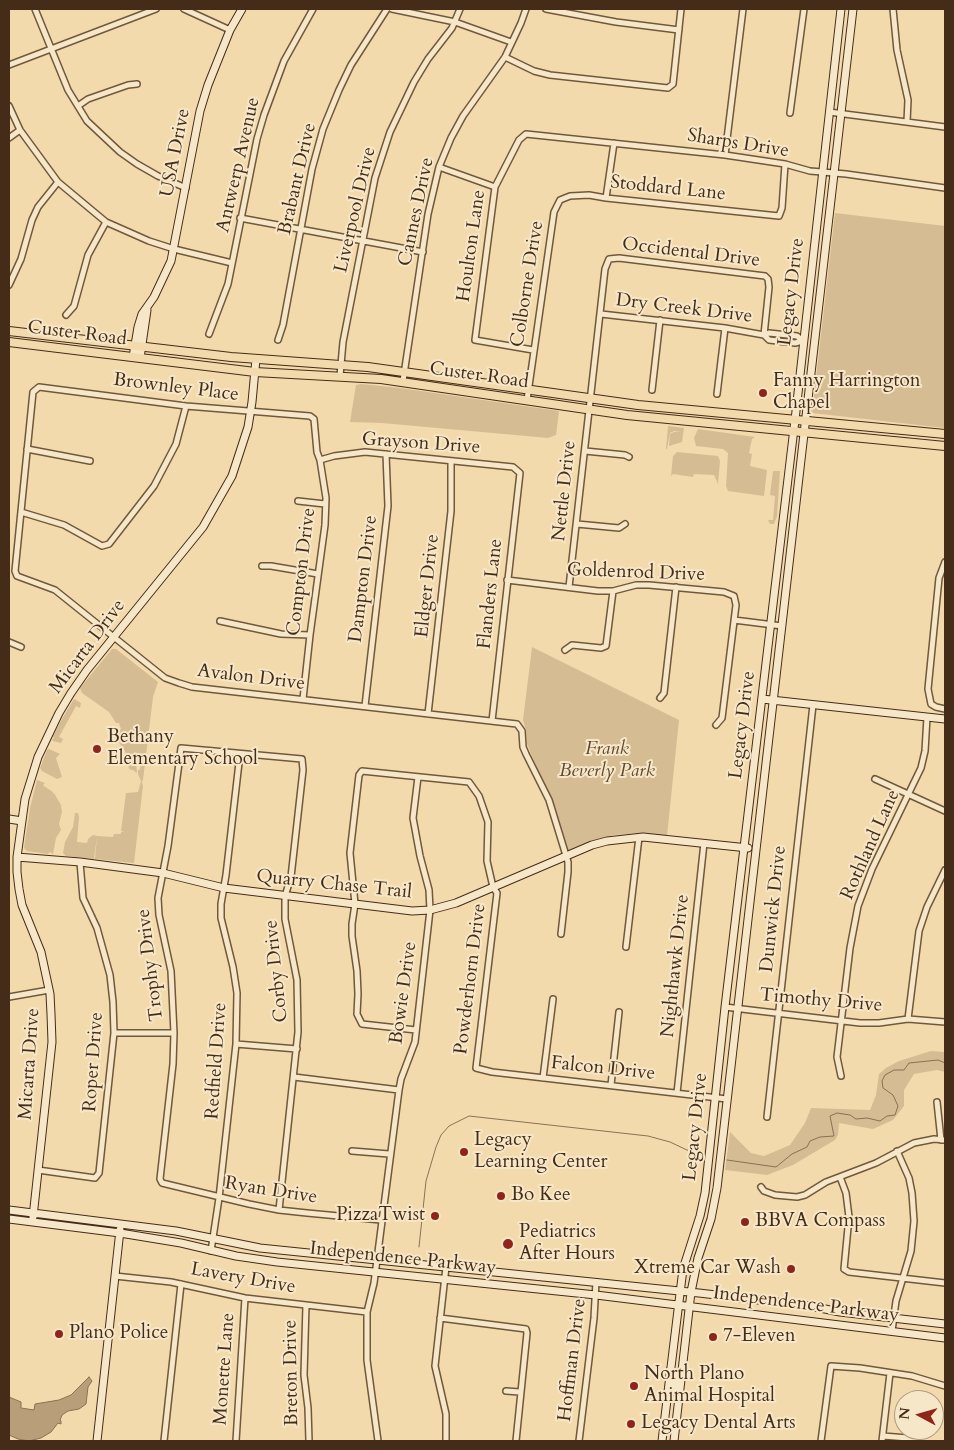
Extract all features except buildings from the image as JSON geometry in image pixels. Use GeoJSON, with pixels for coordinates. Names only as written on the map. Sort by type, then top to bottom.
{"type":"FeatureCollection","features":[{"type":"Feature","properties":{"kind":"main road","name":"USA Drive"},"geometry":{"type":"LineString","coordinates":[[137,358],[148,305],[164,278],[174,249],[200,111],[208,84],[230,30],[242,9]]}},
{"type":"Feature","properties":{"kind":"main road","name":"Legacy Drive"},"geometry":{"type":"LineString","coordinates":[[662,1441],[679,1291],[687,1253],[700,1216],[705,1193],[841,9]]}},
{"type":"Feature","properties":{"kind":"main road","name":"Legacy Drive"},"geometry":{"type":"LineString","coordinates":[[674,1441],[690,1292],[698,1258],[711,1219],[717,1188],[853,9]]}},
{"type":"Feature","properties":{"kind":"main road","name":"Custer Road"},"geometry":{"type":"LineString","coordinates":[[9,331],[256,359],[340,364],[404,371],[528,388],[591,399],[805,422],[945,434]]}},
{"type":"Feature","properties":{"kind":"main road"},"geometry":{"type":"LineString","coordinates":[[803,341],[815,343]]}},
{"type":"Feature","properties":{"kind":"main road","name":"Custer Road"},"geometry":{"type":"LineString","coordinates":[[9,342],[255,372],[340,376],[403,382],[627,415],[945,446]]}},
{"type":"Feature","properties":{"kind":"main road","name":"Micarta Drive"},"geometry":{"type":"LineString","coordinates":[[31,1222],[52,1042],[50,994],[41,952],[22,905],[17,872],[25,799],[38,757],[59,712],[86,670],[202,527],[232,476],[250,412],[256,359]]}},
{"type":"Feature","properties":{"kind":"main road"},"geometry":{"type":"LineString","coordinates":[[691,422],[692,410]]}},
{"type":"Feature","properties":{"kind":"main road"},"geometry":{"type":"LineString","coordinates":[[884,440],[885,429]]}},
{"type":"Feature","properties":{"kind":"main road"},"geometry":{"type":"LineString","coordinates":[[782,530],[794,531]]}},
{"type":"Feature","properties":{"kind":"main road"},"geometry":{"type":"LineString","coordinates":[[762,699],[945,719]]}},
{"type":"Feature","properties":{"kind":"main road"},"geometry":{"type":"LineString","coordinates":[[9,819],[22,821]]}},
{"type":"Feature","properties":{"kind":"main road","name":"Quarry Chase Trail"},"geometry":{"type":"LineString","coordinates":[[18,856],[163,873],[224,888],[285,896],[395,910],[430,910],[470,898],[566,856],[607,841],[639,837],[756,849]]}},
{"type":"Feature","properties":{"kind":"main road","name":"Independence Parkway"},"geometry":{"type":"LineString","coordinates":[[9,1210],[121,1223],[194,1234],[260,1248],[690,1292],[945,1324]]}},
{"type":"Feature","properties":{"kind":"main road"},"geometry":{"type":"LineString","coordinates":[[700,1216],[711,1219]]}},
{"type":"Feature","properties":{"kind":"main road","name":"Independence Parkway"},"geometry":{"type":"LineString","coordinates":[[9,1219],[120,1233],[277,1262],[596,1295],[945,1338]]}},
{"type":"Feature","properties":{"kind":"main road"},"geometry":{"type":"LineString","coordinates":[[97,1441],[121,1223]]}},
{"type":"Feature","properties":{"kind":"main road"},"geometry":{"type":"LineString","coordinates":[[531,1289],[532,1277]]}},
{"type":"Feature","properties":{"kind":"main road"},"geometry":{"type":"LineString","coordinates":[[770,1315],[773,1302]]}},
{"type":"Feature","properties":{"kind":"main road"},"geometry":{"type":"LineString","coordinates":[[670,1370],[676,1376],[675,1395],[678,1399]]}},
{"type":"Feature","properties":{"kind":"main road"},"geometry":{"type":"LineString","coordinates":[[664,1430],[675,1431]]}},
{"type":"Feature","properties":{"kind":"street"},"geometry":{"type":"LineString","coordinates":[[35,9],[68,90],[88,121],[120,152],[158,176],[186,188]]}},
{"type":"Feature","properties":{"kind":"street"},"geometry":{"type":"LineString","coordinates":[[9,65],[156,9]]}},
{"type":"Feature","properties":{"kind":"street"},"geometry":{"type":"LineString","coordinates":[[184,9],[230,30]]}},
{"type":"Feature","properties":{"kind":"street","name":"Antwerp Avenue"},"geometry":{"type":"LineString","coordinates":[[209,334],[223,301],[257,139],[270,94],[284,61],[313,9]]}},
{"type":"Feature","properties":{"kind":"street","name":"Brabant Drive"},"geometry":{"type":"LineString","coordinates":[[278,340],[284,325],[312,169],[323,129],[338,90],[387,9]]}},
{"type":"Feature","properties":{"kind":"street"},"geometry":{"type":"LineString","coordinates":[[392,9],[455,22],[511,42]]}},
{"type":"Feature","properties":{"kind":"street","name":"Liverpool Drive"},"geometry":{"type":"LineString","coordinates":[[340,376],[340,364],[362,241],[375,178],[390,132],[414,82],[455,22],[460,9]]}},
{"type":"Feature","properties":{"kind":"street","name":"Cannes Drive"},"geometry":{"type":"LineString","coordinates":[[403,382],[428,214],[439,167],[451,138],[464,116],[505,57],[522,23],[526,9]]}},
{"type":"Feature","properties":{"kind":"street"},"geometry":{"type":"LineString","coordinates":[[546,9],[616,22],[679,30]]}},
{"type":"Feature","properties":{"kind":"street"},"geometry":{"type":"LineString","coordinates":[[505,57],[534,71],[668,88],[673,84],[681,9]]}},
{"type":"Feature","properties":{"kind":"street"},"geometry":{"type":"LineString","coordinates":[[725,155],[743,9]]}},
{"type":"Feature","properties":{"kind":"street"},"geometry":{"type":"LineString","coordinates":[[790,114],[804,9]]}},
{"type":"Feature","properties":{"kind":"street"},"geometry":{"type":"LineString","coordinates":[[893,9],[897,50],[908,100],[907,122]]}},
{"type":"Feature","properties":{"kind":"street"},"geometry":{"type":"LineString","coordinates":[[78,106],[88,99],[128,85],[137,84]]}},
{"type":"Feature","properties":{"kind":"street"},"geometry":{"type":"LineString","coordinates":[[9,106],[20,130],[58,182],[106,222],[149,241],[232,263]]}},
{"type":"Feature","properties":{"kind":"street"},"geometry":{"type":"LineString","coordinates":[[829,112],[945,127]]}},
{"type":"Feature","properties":{"kind":"street"},"geometry":{"type":"LineString","coordinates":[[9,138],[20,130]]}},
{"type":"Feature","properties":{"kind":"street","name":"Sharps Drive"},"geometry":{"type":"LineString","coordinates":[[526,134],[725,155],[785,164],[810,171],[945,188]]}},
{"type":"Feature","properties":{"kind":"street","name":"Houlton Lane"},"geometry":{"type":"LineString","coordinates":[[526,134],[519,140],[495,187],[475,340],[533,350]]}},
{"type":"Feature","properties":{"kind":"street"},"geometry":{"type":"LineString","coordinates":[[606,198],[614,143]]}},
{"type":"Feature","properties":{"kind":"street","name":"Stoddard Lane"},"geometry":{"type":"LineString","coordinates":[[557,204],[560,200],[570,196],[589,194],[606,198],[779,216],[782,208],[785,164]]}},
{"type":"Feature","properties":{"kind":"street"},"geometry":{"type":"LineString","coordinates":[[439,167],[495,187]]}},
{"type":"Feature","properties":{"kind":"street"},"geometry":{"type":"LineString","coordinates":[[9,285],[21,259],[38,206],[58,182]]}},
{"type":"Feature","properties":{"kind":"street","name":"Colborne Drive"},"geometry":{"type":"LineString","coordinates":[[527,400],[554,212],[557,204]]}},
{"type":"Feature","properties":{"kind":"street"},"geometry":{"type":"LineString","coordinates":[[240,218],[423,252]]}},
{"type":"Feature","properties":{"kind":"street"},"geometry":{"type":"LineString","coordinates":[[66,315],[74,306],[88,255],[106,222]]}},
{"type":"Feature","properties":{"kind":"street","name":"Occidental Drive"},"geometry":{"type":"LineString","coordinates":[[609,259],[619,258],[760,275],[768,279],[769,287],[764,335]]}},
{"type":"Feature","properties":{"kind":"street","name":"Nettle Drive"},"geometry":{"type":"LineString","coordinates":[[569,587],[605,269],[609,259]]}},
{"type":"Feature","properties":{"kind":"street","name":"Dry Creek Drive"},"geometry":{"type":"LineString","coordinates":[[601,314],[725,328],[764,335],[770,333],[796,336],[803,341]]}},
{"type":"Feature","properties":{"kind":"street"},"geometry":{"type":"LineString","coordinates":[[652,390],[660,320]]}},
{"type":"Feature","properties":{"kind":"street"},"geometry":{"type":"LineString","coordinates":[[717,394],[725,328]]}},
{"type":"Feature","properties":{"kind":"street","name":"Brownley Place"},"geometry":{"type":"LineString","coordinates":[[27,449],[34,392],[39,387],[186,406],[310,416],[314,418]]}},
{"type":"Feature","properties":{"kind":"street"},"geometry":{"type":"LineString","coordinates":[[90,461],[27,449],[21,512],[64,525],[102,546],[109,544],[154,486],[176,444],[186,406]]}},
{"type":"Feature","properties":{"kind":"street","name":"Compton Drive"},"geometry":{"type":"LineString","coordinates":[[303,699],[326,504],[320,460],[317,452],[314,418]]}},
{"type":"Feature","properties":{"kind":"street"},"geometry":{"type":"LineString","coordinates":[[585,450],[629,457]]}},
{"type":"Feature","properties":{"kind":"street","name":"Grayson Drive"},"geometry":{"type":"LineString","coordinates":[[320,460],[365,452],[514,467],[518,471]]}},
{"type":"Feature","properties":{"kind":"street","name":"Dampton Drive"},"geometry":{"type":"LineString","coordinates":[[365,706],[388,506],[386,454]]}},
{"type":"Feature","properties":{"kind":"street","name":"Eldger Drive"},"geometry":{"type":"LineString","coordinates":[[428,714],[451,512],[451,461]]}},
{"type":"Feature","properties":{"kind":"street","name":"Flanders Lane"},"geometry":{"type":"LineString","coordinates":[[492,721],[520,473],[518,471]]}},
{"type":"Feature","properties":{"kind":"street"},"geometry":{"type":"LineString","coordinates":[[298,501],[326,504]]}},
{"type":"Feature","properties":{"kind":"street","name":"Avalon Drive"},"geometry":{"type":"LineString","coordinates":[[21,512],[15,571],[18,576],[55,590],[164,678],[192,687],[518,724],[522,731],[523,747],[549,800],[566,856]]}},
{"type":"Feature","properties":{"kind":"street"},"geometry":{"type":"LineString","coordinates":[[577,524],[619,528],[625,524]]}},
{"type":"Feature","properties":{"kind":"street"},"geometry":{"type":"LineString","coordinates":[[945,562],[939,578],[928,689],[931,704],[945,709]]}},
{"type":"Feature","properties":{"kind":"street"},"geometry":{"type":"LineString","coordinates":[[262,566],[318,574]]}},
{"type":"Feature","properties":{"kind":"street","name":"Goldenrod Drive"},"geometry":{"type":"LineString","coordinates":[[507,580],[613,591],[643,584],[724,592],[734,596],[736,605],[734,620]]}},
{"type":"Feature","properties":{"kind":"street"},"geometry":{"type":"LineString","coordinates":[[660,698],[664,693],[676,588]]}},
{"type":"Feature","properties":{"kind":"street"},"geometry":{"type":"LineString","coordinates":[[565,650],[572,645],[601,648],[606,646],[613,591]]}},
{"type":"Feature","properties":{"kind":"street"},"geometry":{"type":"LineString","coordinates":[[716,725],[722,718],[734,620],[782,626]]}},
{"type":"Feature","properties":{"kind":"street"},"geometry":{"type":"LineString","coordinates":[[220,621],[281,634],[310,635]]}},
{"type":"Feature","properties":{"kind":"street"},"geometry":{"type":"LineString","coordinates":[[9,642],[21,647]]}},
{"type":"Feature","properties":{"kind":"street","name":"Dunwick Drive"},"geometry":{"type":"LineString","coordinates":[[767,1117],[813,705]]}},
{"type":"Feature","properties":{"kind":"street","name":"Rothland Lane"},"geometry":{"type":"LineString","coordinates":[[841,1076],[837,1063],[841,1021],[850,948],[858,906],[872,869],[921,768],[924,758],[927,717]]}},
{"type":"Feature","properties":{"kind":"street","name":"Trophy Drive"},"geometry":{"type":"LineString","coordinates":[[160,1179],[174,1033],[171,971],[159,915],[158,898],[168,846],[181,748],[240,754]]}},
{"type":"Feature","properties":{"kind":"street","name":"Corby Drive"},"geometry":{"type":"LineString","coordinates":[[240,754],[302,760],[291,877],[285,896],[285,919],[297,980],[299,1004],[297,1049],[279,1210]]}},
{"type":"Feature","properties":{"kind":"street","name":"Redfield Drive"},"geometry":{"type":"LineString","coordinates":[[211,1251],[219,1198],[236,1044],[237,993],[233,967],[221,918],[240,754]]}},
{"type":"Feature","properties":{"kind":"street"},"geometry":{"type":"LineString","coordinates":[[416,1030],[362,1024],[359,1020],[357,1014],[357,971],[352,936],[355,904],[350,853],[359,775],[362,771],[418,777]]}},
{"type":"Feature","properties":{"kind":"street","name":"Powderhorn Drive"},"geometry":{"type":"LineString","coordinates":[[418,777],[469,782],[479,796],[488,822],[487,861],[496,893],[476,1068]]}},
{"type":"Feature","properties":{"kind":"street","name":"Bowie Drive"},"geometry":{"type":"LineString","coordinates":[[378,1441],[367,1360],[366,1312],[372,1294],[376,1271],[398,1090],[415,1042],[430,910],[429,890],[413,818],[418,777]]}},
{"type":"Feature","properties":{"kind":"street"},"geometry":{"type":"LineString","coordinates":[[875,779],[945,811]]}},
{"type":"Feature","properties":{"kind":"street"},"geometry":{"type":"LineString","coordinates":[[626,947],[639,837]]}},
{"type":"Feature","properties":{"kind":"street","name":"Nighthawk Drive"},"geometry":{"type":"LineString","coordinates":[[677,1093],[704,843]]}},
{"type":"Feature","properties":{"kind":"street"},"geometry":{"type":"LineString","coordinates":[[561,934],[568,872],[566,856]]}},
{"type":"Feature","properties":{"kind":"street","name":"Roper Drive"},"geometry":{"type":"LineString","coordinates":[[38,1170],[95,1178],[99,1173],[114,1033],[110,975],[97,928],[83,898],[80,862]]}},
{"type":"Feature","properties":{"kind":"street"},"geometry":{"type":"LineString","coordinates":[[908,1019],[919,931],[927,907],[945,870]]}},
{"type":"Feature","properties":{"kind":"street"},"geometry":{"type":"LineString","coordinates":[[9,997],[49,990]]}},
{"type":"Feature","properties":{"kind":"street"},"geometry":{"type":"LineString","coordinates":[[543,1078],[553,999]]}},
{"type":"Feature","properties":{"kind":"street","name":"Timothy Drive"},"geometry":{"type":"LineString","coordinates":[[725,1007],[868,1023],[908,1019],[945,1022]]}},
{"type":"Feature","properties":{"kind":"street"},"geometry":{"type":"LineString","coordinates":[[611,1085],[619,1012]]}},
{"type":"Feature","properties":{"kind":"street"},"geometry":{"type":"LineString","coordinates":[[114,1033],[174,1033]]}},
{"type":"Feature","properties":{"kind":"street"},"geometry":{"type":"LineString","coordinates":[[236,1044],[297,1049]]}},
{"type":"Feature","properties":{"kind":"street","name":"Falcon Drive"},"geometry":{"type":"LineString","coordinates":[[476,1068],[492,1072],[728,1099]]}},
{"type":"Feature","properties":{"kind":"street"},"geometry":{"type":"LineString","coordinates":[[294,1078],[398,1090]]}},
{"type":"Feature","properties":{"kind":"street"},"geometry":{"type":"LineString","coordinates":[[761,1187],[764,1191],[775,1195],[797,1197],[810,1193],[826,1182],[876,1162],[921,1140],[943,1140],[937,1102]]}},
{"type":"Feature","properties":{"kind":"street"},"geometry":{"type":"LineString","coordinates":[[352,1151],[389,1154]]}},
{"type":"Feature","properties":{"kind":"street"},"geometry":{"type":"LineString","coordinates":[[892,1331],[896,1301],[911,1251],[914,1221],[914,1206],[909,1178],[897,1151]]}},
{"type":"Feature","properties":{"kind":"street"},"geometry":{"type":"LineString","coordinates":[[840,1177],[846,1193],[849,1216],[844,1269],[849,1272],[945,1283]]}},
{"type":"Feature","properties":{"kind":"street","name":"Ryan Drive"},"geometry":{"type":"LineString","coordinates":[[160,1179],[162,1183],[219,1198],[279,1210],[381,1220]]}},
{"type":"Feature","properties":{"kind":"street"},"geometry":{"type":"LineString","coordinates":[[446,1267],[435,1366],[446,1414],[446,1441]]}},
{"type":"Feature","properties":{"kind":"street","name":"Lavery Drive"},"geometry":{"type":"LineString","coordinates":[[115,1276],[181,1284],[245,1298],[366,1312]]}},
{"type":"Feature","properties":{"kind":"street","name":"Hoffman Drive"},"geometry":{"type":"LineString","coordinates":[[579,1441],[596,1282]]}},
{"type":"Feature","properties":{"kind":"street"},"geometry":{"type":"LineString","coordinates":[[164,1441],[181,1284]]}},
{"type":"Feature","properties":{"kind":"street","name":"Monette Lane"},"geometry":{"type":"LineString","coordinates":[[236,1441],[245,1298]]}},
{"type":"Feature","properties":{"kind":"street","name":"Breton Drive"},"geometry":{"type":"LineString","coordinates":[[306,1305],[304,1375],[309,1441]]}},
{"type":"Feature","properties":{"kind":"street"},"geometry":{"type":"LineString","coordinates":[[440,1318],[526,1329],[516,1441]]}},
{"type":"Feature","properties":{"kind":"street"},"geometry":{"type":"LineString","coordinates":[[821,1441],[831,1366],[912,1376],[945,1386]]}},
{"type":"Feature","properties":{"kind":"street"},"geometry":{"type":"LineString","coordinates":[[890,1373],[883,1438],[908,1438],[917,1441]]}},
{"type":"Feature","properties":{"kind":"street"},"geometry":{"type":"LineString","coordinates":[[506,1391],[520,1392]]}},
{"type":"Feature","properties":{"kind":"green space"},"geometry":{"type":"Polygon","coordinates":[[[835,213],[945,226],[945,428],[812,413],[835,213]]]}},
{"type":"Feature","properties":{"kind":"green space"},"geometry":{"type":"Polygon","coordinates":[[[361,384],[559,411],[556,435],[548,438],[382,423],[350,422],[356,385],[361,384]]]}},
{"type":"Feature","properties":{"kind":"green space"},"geometry":{"type":"Polygon","coordinates":[[[668,426],[684,428],[682,442],[669,446],[670,434],[681,431],[674,431],[670,433],[666,449],[668,426]]]}},
{"type":"Feature","properties":{"kind":"green space"},"geometry":{"type":"Polygon","coordinates":[[[698,429],[755,437],[752,439],[749,453],[752,454],[750,466],[767,470],[764,496],[728,491],[726,486],[728,453],[723,449],[696,446],[694,438],[698,429]]]}},
{"type":"Feature","properties":{"kind":"green space"},"geometry":{"type":"Polygon","coordinates":[[[677,452],[718,456],[720,461],[718,484],[714,475],[694,474],[693,477],[673,474],[671,476],[673,456],[677,452]]]}},
{"type":"Feature","properties":{"kind":"green space"},"geometry":{"type":"Polygon","coordinates":[[[773,471],[780,471],[777,516],[774,524],[770,524],[768,520],[773,520],[775,496],[770,495],[773,471]]]}},
{"type":"Feature","properties":{"kind":"green space","name":"Frank Beverly Park"},"geometry":{"type":"Polygon","coordinates":[[[532,647],[679,720],[667,836],[642,833],[614,835],[598,839],[571,851],[566,850],[559,822],[527,744],[523,720],[532,647]]]}},
{"type":"Feature","properties":{"kind":"green space"},"geometry":{"type":"Polygon","coordinates":[[[112,649],[116,649],[158,682],[153,697],[134,863],[95,859],[97,836],[113,837],[114,834],[124,832],[121,831],[126,793],[138,792],[141,781],[138,770],[140,770],[141,763],[136,763],[137,773],[129,769],[128,761],[133,760],[128,760],[125,751],[117,740],[118,731],[121,729],[119,723],[116,723],[109,712],[82,693],[80,688],[112,649]]]}},
{"type":"Feature","properties":{"kind":"green space"},"geometry":{"type":"Polygon","coordinates":[[[74,699],[81,703],[80,708],[76,706],[59,737],[63,739],[61,743],[53,741],[53,736],[74,699]]]}},
{"type":"Feature","properties":{"kind":"green space"},"geometry":{"type":"Polygon","coordinates":[[[49,749],[60,754],[56,758],[62,777],[57,779],[40,768],[49,749]]]}},
{"type":"Feature","properties":{"kind":"green space"},"geometry":{"type":"Polygon","coordinates":[[[37,780],[45,783],[43,785],[54,793],[61,805],[62,812],[59,824],[61,830],[56,838],[53,854],[50,852],[48,854],[27,851],[24,848],[30,808],[37,780]]]}},
{"type":"Feature","properties":{"kind":"green space"},"geometry":{"type":"Polygon","coordinates":[[[75,813],[78,813],[79,817],[77,842],[87,843],[88,839],[93,835],[97,836],[94,859],[66,856],[63,853],[65,842],[73,827],[75,813]]]}},
{"type":"Feature","properties":{"kind":"green space"},"geometry":{"type":"Polygon","coordinates":[[[931,1051],[945,1052],[945,1072],[937,1070],[914,1074],[904,1090],[904,1106],[893,1120],[873,1129],[839,1123],[838,1135],[835,1140],[793,1165],[767,1175],[725,1170],[730,1132],[751,1153],[764,1156],[790,1145],[805,1123],[811,1108],[870,1110],[876,1095],[879,1074],[899,1061],[931,1051]]]}},
{"type":"Feature","properties":{"kind":"shaded area"},"geometry":{"type":"Polygon","coordinates":[[[89,1377],[92,1381],[88,1387],[86,1404],[79,1409],[68,1411],[62,1415],[61,1424],[58,1423],[51,1432],[41,1438],[29,1441],[9,1435],[9,1397],[21,1402],[21,1408],[34,1410],[35,1404],[59,1400],[71,1395],[89,1377]]]}},
{"type":"Feature","properties":{"kind":"waterway"},"geometry":{"type":"LineString","coordinates":[[727,1160],[776,1167],[792,1154],[807,1147],[810,1141],[820,1137],[834,1136],[830,1116],[837,1113],[850,1115],[856,1119],[867,1118],[880,1121],[887,1116],[895,1115],[898,1106],[893,1095],[883,1088],[882,1081],[885,1075],[894,1070],[904,1070],[909,1063],[938,1060],[945,1063]]}},
{"type":"Feature","properties":{"kind":"waterway"},"geometry":{"type":"LineString","coordinates":[[419,1247],[426,1181],[436,1147],[441,1135],[449,1126],[469,1116],[648,1136],[670,1142],[702,1155]]}},
{"type":"Feature","properties":{"kind":"place","name":"Fanny Harrington Chapel"},"geometry":{"type":"Point","coordinates":[763,393]}},
{"type":"Feature","properties":{"kind":"place","name":"Bethany Elementary School"},"geometry":{"type":"Point","coordinates":[97,749]}},
{"type":"Feature","properties":{"kind":"place","name":"Legacy Learning Center"},"geometry":{"type":"Point","coordinates":[464,1152]}},
{"type":"Feature","properties":{"kind":"place","name":"Bo Kee"},"geometry":{"type":"Point","coordinates":[501,1196]}},
{"type":"Feature","properties":{"kind":"place","name":"PizzaTwist"},"geometry":{"type":"Point","coordinates":[435,1216]}},
{"type":"Feature","properties":{"kind":"place","name":"BBVA Compass"},"geometry":{"type":"Point","coordinates":[745,1222]}},
{"type":"Feature","properties":{"kind":"place","name":"Pediatrics After Hours"},"geometry":{"type":"Point","coordinates":[508,1244]}},
{"type":"Feature","properties":{"kind":"place","name":"Xtreme Car Wash"},"geometry":{"type":"Point","coordinates":[791,1269]}},
{"type":"Feature","properties":{"kind":"place","name":"Plano Police"},"geometry":{"type":"Point","coordinates":[59,1334]}},
{"type":"Feature","properties":{"kind":"place","name":"7-Eleven"},"geometry":{"type":"Point","coordinates":[713,1337]}},
{"type":"Feature","properties":{"kind":"place","name":"North Plano Animal Hospital"},"geometry":{"type":"Point","coordinates":[634,1386]}},
{"type":"Feature","properties":{"kind":"place","name":"Legacy Dental Arts"},"geometry":{"type":"Point","coordinates":[631,1424]}}]}
